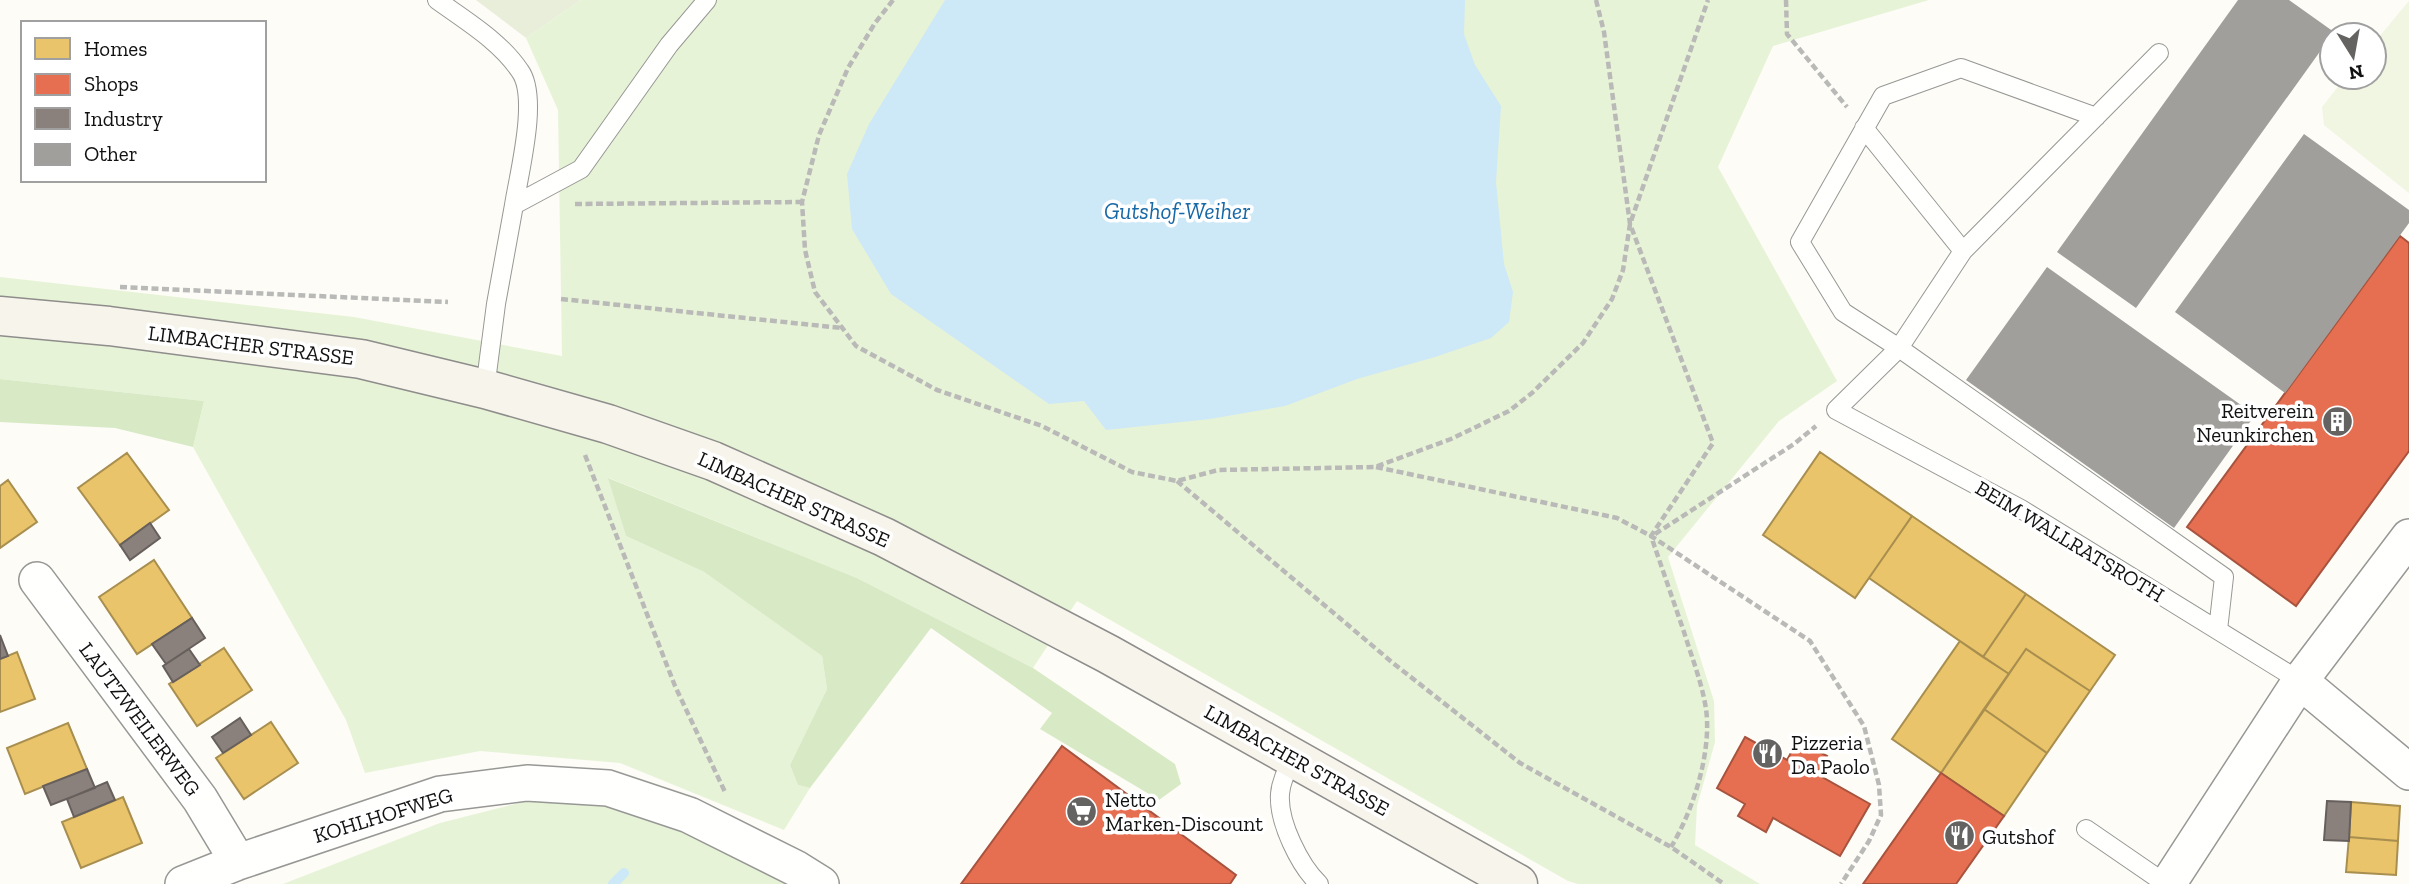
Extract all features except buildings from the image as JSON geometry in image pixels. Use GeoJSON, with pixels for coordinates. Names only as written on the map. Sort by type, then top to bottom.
{"type":"FeatureCollection","features":[{"type":"Feature","properties":{"kind":"main road","name":"LIMBACHER STRASSE"},"geometry":{"type":"LineString","coordinates":[[0,316],[109,326],[361,359],[485,389],[608,424],[713,461],[884,537],[1108,654],[1518,884]]}},
{"type":"Feature","properties":{"kind":"street"},"geometry":{"type":"LineString","coordinates":[[2167,884],[2300,681],[2409,537]]}},
{"type":"Feature","properties":{"kind":"street","name":"LAUTZWEILERWEG"},"geometry":{"type":"LineString","coordinates":[[37,580],[200,799],[238,862]]}},
{"type":"Feature","properties":{"kind":"street"},"geometry":{"type":"LineString","coordinates":[[2300,681],[2409,772]]}},
{"type":"Feature","properties":{"kind":"street","name":"KOHLHOFWEG"},"geometry":{"type":"LineString","coordinates":[[183,884],[238,862],[440,794],[527,783],[608,788],[689,814],[821,884]]}},
{"type":"Feature","properties":{"kind":"lane"},"geometry":{"type":"LineString","coordinates":[[437,0],[487,36],[522,72],[530,108],[496,304],[485,389]]}},
{"type":"Feature","properties":{"kind":"lane"},"geometry":{"type":"LineString","coordinates":[[514,205],[581,169],[669,45],[708,0]]}},
{"type":"Feature","properties":{"kind":"lane"},"geometry":{"type":"LineString","coordinates":[[1836,410],[1899,348],[1963,251],[2159,53]]}},
{"type":"Feature","properties":{"kind":"lane"},"geometry":{"type":"LineString","coordinates":[[2096,117],[1961,68],[1882,96],[1800,242],[1843,312],[1899,348],[2224,577],[2218,630]]}},
{"type":"Feature","properties":{"kind":"lane"},"geometry":{"type":"LineString","coordinates":[[1864,128],[1963,251]]}},
{"type":"Feature","properties":{"kind":"lane","name":"BEIM WALLRATSROTH"},"geometry":{"type":"LineString","coordinates":[[1836,410],[2021,509],[2300,681]]}},
{"type":"Feature","properties":{"kind":"lane"},"geometry":{"type":"LineString","coordinates":[[1293,758],[1280,792],[1280,806],[1288,834],[1312,877],[1320,884]]}},
{"type":"Feature","properties":{"kind":"lane"},"geometry":{"type":"LineString","coordinates":[[2086,829],[2167,884]]}},
{"type":"Feature","properties":{"kind":"path"},"geometry":{"type":"LineString","coordinates":[[893,0],[875,23],[848,68],[819,135],[802,202],[805,250],[815,292],[856,346],[937,390],[1042,426],[1132,472],[1177,481],[1218,470],[1375,467],[1617,518],[1651,536],[1810,641],[1864,726],[1879,785],[1881,815],[1869,841],[1842,884]]}},
{"type":"Feature","properties":{"kind":"path"},"geometry":{"type":"LineString","coordinates":[[1596,0],[1604,32],[1630,224],[1713,443],[1651,536]]}},
{"type":"Feature","properties":{"kind":"path"},"geometry":{"type":"LineString","coordinates":[[1375,467],[1451,439],[1509,411],[1532,393],[1583,343],[1600,322],[1623,270],[1630,224],[1708,0]]}},
{"type":"Feature","properties":{"kind":"path"},"geometry":{"type":"LineString","coordinates":[[1786,0],[1787,34],[1864,128]]}},
{"type":"Feature","properties":{"kind":"path"},"geometry":{"type":"LineString","coordinates":[[569,204],[802,202]]}},
{"type":"Feature","properties":{"kind":"path"},"geometry":{"type":"LineString","coordinates":[[115,287],[448,302]]}},
{"type":"Feature","properties":{"kind":"path"},"geometry":{"type":"LineString","coordinates":[[561,299],[842,328]]}},
{"type":"Feature","properties":{"kind":"path"},"geometry":{"type":"LineString","coordinates":[[1651,536],[1794,444],[1836,410]]}},
{"type":"Feature","properties":{"kind":"path"},"geometry":{"type":"LineString","coordinates":[[595,455],[583,451],[675,686],[748,845]]}},
{"type":"Feature","properties":{"kind":"path"},"geometry":{"type":"LineString","coordinates":[[1177,481],[1394,663],[1520,763],[1671,847],[1724,884]]}},
{"type":"Feature","properties":{"kind":"path"},"geometry":{"type":"LineString","coordinates":[[1651,536],[1697,671],[1706,711],[1706,748],[1684,826],[1671,847]]}},
{"type":"Feature","properties":{"kind":"green space"},"geometry":{"type":"Polygon","coordinates":[[[476,0],[581,0],[526,38],[476,0]]]}},
{"type":"Feature","properties":{"kind":"green space"},"geometry":{"type":"Polygon","coordinates":[[[581,0],[1929,0],[1773,46],[1718,167],[1837,381],[1779,421],[1668,557],[1714,701],[1715,742],[1697,806],[1695,845],[1760,884],[1578,884],[1568,881],[1077,601],[1033,668],[857,578],[609,478],[626,536],[704,572],[822,656],[827,689],[790,765],[798,785],[810,788],[784,830],[620,763],[480,751],[365,773],[346,720],[193,447],[204,401],[0,379],[0,277],[354,317],[562,356],[558,110],[526,38],[581,0]]]}},
{"type":"Feature","properties":{"kind":"green space"},"geometry":{"type":"Polygon","coordinates":[[[2409,1],[2409,193],[2324,125],[2322,107],[2335,91],[2388,91],[2388,26],[2409,1]]]}},
{"type":"Feature","properties":{"kind":"green space"},"geometry":{"type":"Polygon","coordinates":[[[0,379],[204,401],[193,447],[115,428],[0,422],[0,379]]]}},
{"type":"Feature","properties":{"kind":"green space"},"geometry":{"type":"Polygon","coordinates":[[[608,478],[857,578],[1033,668],[1175,764],[1181,784],[1159,800],[1040,729],[1052,713],[931,628],[810,788],[798,785],[790,765],[827,689],[822,656],[704,572],[626,536],[608,478]]]}},
{"type":"Feature","properties":{"kind":"green space"},"geometry":{"type":"Polygon","coordinates":[[[535,799],[614,801],[740,856],[786,884],[283,884],[440,823],[535,799]]]}},
{"type":"Feature","properties":{"kind":"water","name":"Gutshof-Weiher"},"geometry":{"type":"Polygon","coordinates":[[[945,0],[1465,0],[1464,34],[1475,65],[1501,106],[1496,182],[1504,264],[1513,292],[1509,322],[1491,338],[1357,379],[1285,406],[1210,419],[1106,430],[1084,401],[1049,404],[891,294],[852,229],[847,174],[869,124],[945,0]]]}},
{"type":"Feature","properties":{"kind":"waterway"},"geometry":{"type":"LineString","coordinates":[[613,884],[624,873]]}},
{"type":"Feature","properties":{"kind":"place","name":"Reitverein Neunkirchen"},"geometry":{"type":"Point","coordinates":[2337,422]}},
{"type":"Feature","properties":{"kind":"place","name":"Pizzeria Da Paolo"},"geometry":{"type":"Point","coordinates":[1768,754]}},
{"type":"Feature","properties":{"kind":"place","name":"Netto Marken-Discount"},"geometry":{"type":"Point","coordinates":[1082,811]}},
{"type":"Feature","properties":{"kind":"place","name":"Gutshof"},"geometry":{"type":"Point","coordinates":[1959,836]}}]}
